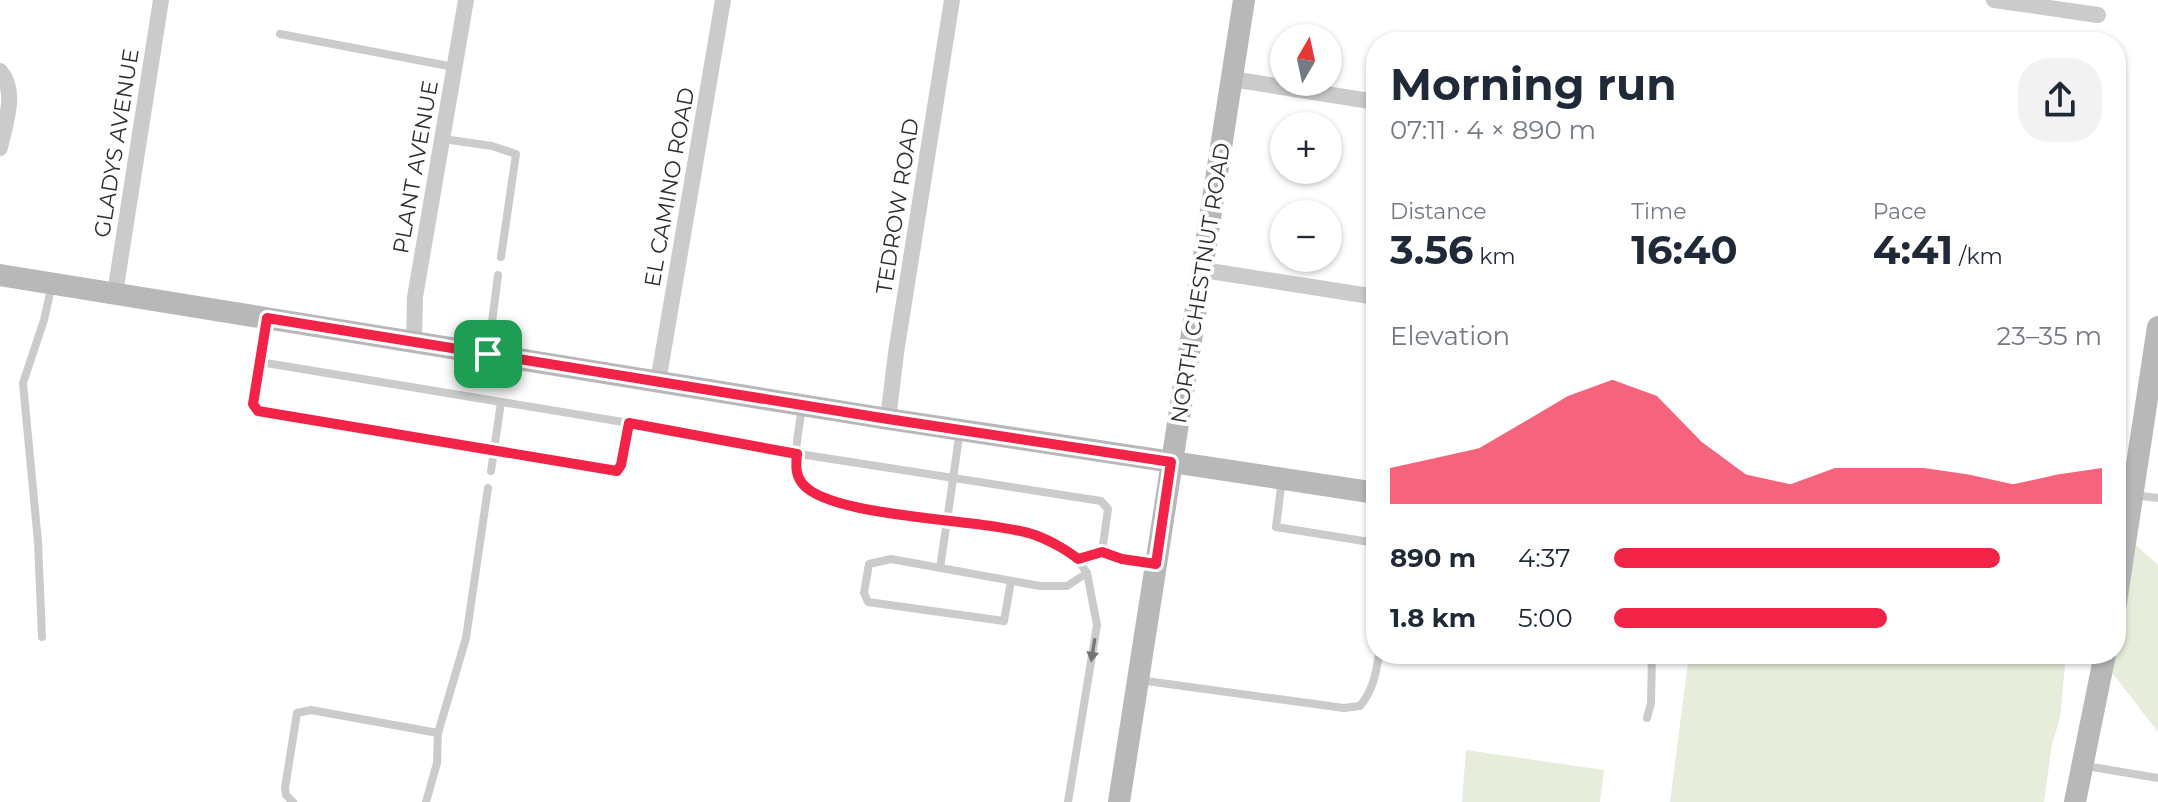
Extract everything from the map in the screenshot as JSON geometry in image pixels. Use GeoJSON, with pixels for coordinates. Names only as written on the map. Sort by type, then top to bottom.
{"type":"FeatureCollection","features":[{"type":"Feature","properties":{"kind":"street","name":"GLADYS AVENUE"},"geometry":{"type":"LineString","coordinates":[[115,293],[161,0]]}},
{"type":"Feature","properties":{"kind":"street","name":"PLANT AVENUE"},"geometry":{"type":"LineString","coordinates":[[414,342],[415,297],[466,0]]}},
{"type":"Feature","properties":{"kind":"street","name":"EL CAMINO ROAD"},"geometry":{"type":"LineString","coordinates":[[658,382],[723,0]]}},
{"type":"Feature","properties":{"kind":"street","name":"TEDROW ROAD"},"geometry":{"type":"LineString","coordinates":[[888,419],[952,0]]}},
{"type":"Feature","properties":{"kind":"street","name":"NORTH CHESTNUT ROAD"},"geometry":{"type":"LineString","coordinates":[[1119,802],[1244,0]]}},
{"type":"Feature","properties":{"kind":"street"},"geometry":{"type":"LineString","coordinates":[[1994,0],[2098,15]]}},
{"type":"Feature","properties":{"kind":"street"},"geometry":{"type":"LineString","coordinates":[[0,71],[10,85],[10,98],[0,148]]}},
{"type":"Feature","properties":{"kind":"street"},"geometry":{"type":"LineString","coordinates":[[1232,79],[1366,100]]}},
{"type":"Feature","properties":{"kind":"street"},"geometry":{"type":"LineString","coordinates":[[1203,270],[1366,295]]}},
{"type":"Feature","properties":{"kind":"street"},"geometry":{"type":"LineString","coordinates":[[0,275],[888,419],[1366,491]]}},
{"type":"Feature","properties":{"kind":"street"},"geometry":{"type":"LineString","coordinates":[[2126,539],[2158,327]]}},
{"type":"Feature","properties":{"kind":"street"},"geometry":{"type":"LineString","coordinates":[[2075,802],[2103,664]]}},
{"type":"Feature","properties":{"kind":"lane"},"geometry":{"type":"LineString","coordinates":[[280,34],[455,67]]}},
{"type":"Feature","properties":{"kind":"lane"},"geometry":{"type":"LineString","coordinates":[[443,139],[492,146],[516,154],[501,257]]}},
{"type":"Feature","properties":{"kind":"lane"},"geometry":{"type":"LineString","coordinates":[[488,354],[498,275]]}},
{"type":"Feature","properties":{"kind":"lane"},"geometry":{"type":"LineString","coordinates":[[42,637],[38,542],[23,383],[44,320],[52,283]]}},
{"type":"Feature","properties":{"kind":"lane"},"geometry":{"type":"LineString","coordinates":[[267,318],[253,404],[258,411],[617,471],[621,465],[629,423]]}},
{"type":"Feature","properties":{"kind":"lane"},"geometry":{"type":"LineString","coordinates":[[260,362],[797,454],[1101,501],[1108,509],[1102,552]]}},
{"type":"Feature","properties":{"kind":"lane"},"geometry":{"type":"LineString","coordinates":[[491,471],[501,402]]}},
{"type":"Feature","properties":{"kind":"lane"},"geometry":{"type":"LineString","coordinates":[[802,405],[796,470],[802,485],[820,496],[856,507],[1035,535],[1078,559],[1087,573],[1097,625],[1068,802]]}},
{"type":"Feature","properties":{"kind":"lane"},"geometry":{"type":"LineString","coordinates":[[940,568],[960,430]]}},
{"type":"Feature","properties":{"kind":"lane"},"geometry":{"type":"LineString","coordinates":[[1282,478],[1276,527],[1366,541]]}},
{"type":"Feature","properties":{"kind":"lane"},"geometry":{"type":"LineString","coordinates":[[426,802],[437,763],[438,733],[466,638],[488,488]]}},
{"type":"Feature","properties":{"kind":"lane"},"geometry":{"type":"LineString","coordinates":[[2133,495],[2158,498]]}},
{"type":"Feature","properties":{"kind":"lane"},"geometry":{"type":"LineString","coordinates":[[1078,559],[1102,552],[1122,559],[1156,564]]}},
{"type":"Feature","properties":{"kind":"lane"},"geometry":{"type":"LineString","coordinates":[[1011,581],[1004,621],[868,602],[864,593],[869,564],[891,559],[1040,586],[1067,586],[1087,573]]}},
{"type":"Feature","properties":{"kind":"lane"},"geometry":{"type":"LineString","coordinates":[[1138,680],[1344,708],[1360,706],[1368,696],[1377,664]]}},
{"type":"Feature","properties":{"kind":"lane"},"geometry":{"type":"LineString","coordinates":[[1647,718],[1651,703],[1652,664]]}},
{"type":"Feature","properties":{"kind":"lane"},"geometry":{"type":"LineString","coordinates":[[293,802],[286,795],[285,788],[297,713],[311,710],[438,733]]}},
{"type":"Feature","properties":{"kind":"lane"},"geometry":{"type":"LineString","coordinates":[[2081,765],[2158,778]]}},
{"type":"Feature","properties":{"kind":"green space"},"geometry":{"type":"Polygon","coordinates":[[[2134,538],[2137,546],[2158,565],[2158,732],[2110,670],[2112,664],[2126,664],[2126,590],[2134,538]]]}},
{"type":"Feature","properties":{"kind":"green space"},"geometry":{"type":"Polygon","coordinates":[[[1688,664],[2065,664],[2060,718],[2052,744],[2044,802],[1670,802],[1688,664]]]}},
{"type":"Feature","properties":{"kind":"green space"},"geometry":{"type":"Polygon","coordinates":[[[1466,750],[1604,770],[1600,802],[1462,802],[1466,750]]]}},
{"type":"Feature","properties":{"kind":"route"},"geometry":{"type":"LineString","coordinates":[[267,318],[488,354],[1171,462],[1156,564],[1122,559],[1102,552],[1078,559],[1035,535],[856,507],[820,496],[802,485],[796,470],[797,454],[629,423],[621,465],[617,471],[258,411],[253,404],[267,318]]}}]}
